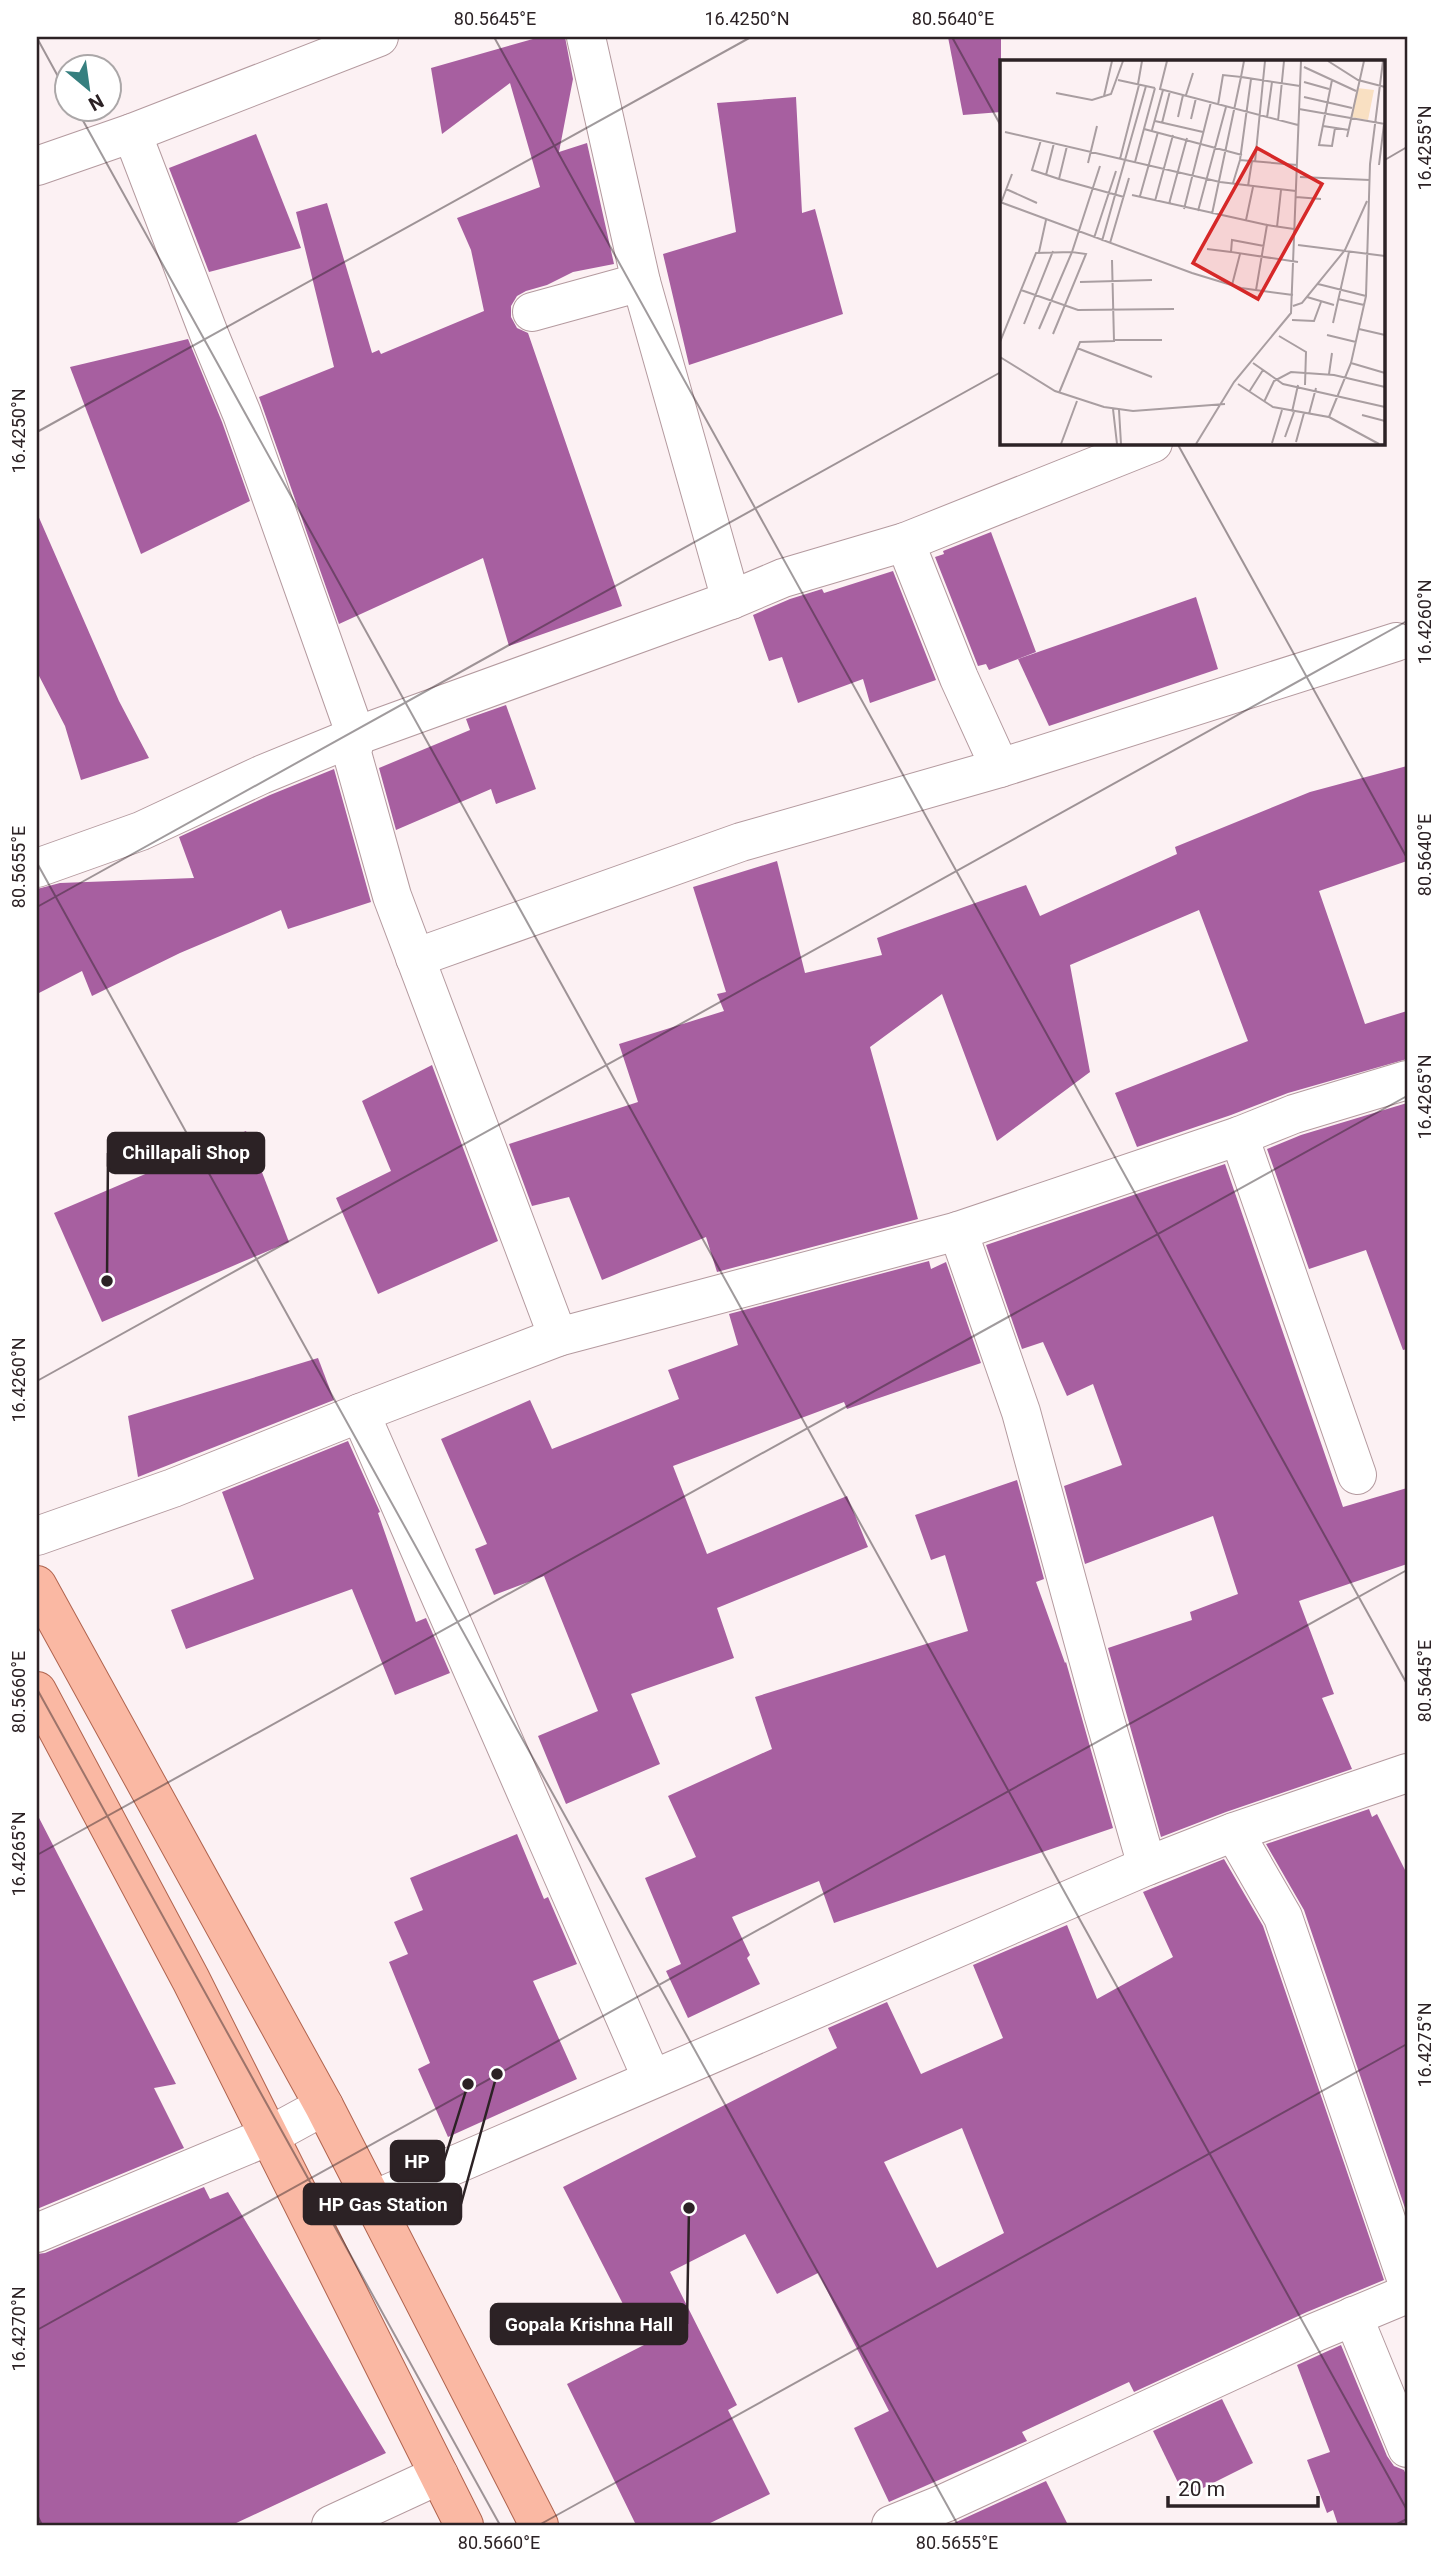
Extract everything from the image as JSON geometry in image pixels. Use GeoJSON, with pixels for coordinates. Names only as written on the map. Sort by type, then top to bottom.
{"type":"FeatureCollection","features":[{"type":"Feature","properties":{"kind":"main road"},"geometry":{"type":"LineString","coordinates":[[37,1586],[324,2106],[539,2525]]}},
{"type":"Feature","properties":{"kind":"main road"},"geometry":{"type":"LineString","coordinates":[[37,1691],[191,1980],[464,2525]]}},
{"type":"Feature","properties":{"kind":"street"},"geometry":{"type":"LineString","coordinates":[[37,166],[132,133],[379,37]]}},
{"type":"Feature","properties":{"kind":"street"},"geometry":{"type":"LineString","coordinates":[[586,37],[641,282],[731,600]]}},
{"type":"Feature","properties":{"kind":"street"},"geometry":{"type":"LineString","coordinates":[[132,133],[242,414],[356,736],[352,753],[392,896],[558,1337]]}},
{"type":"Feature","properties":{"kind":"street"},"geometry":{"type":"LineString","coordinates":[[532,312],[641,282]]}},
{"type":"Feature","properties":{"kind":"street"},"geometry":{"type":"LineString","coordinates":[[37,868],[141,831],[261,775],[356,736],[731,600],[783,578],[905,542],[1150,444]]}},
{"type":"Feature","properties":{"kind":"street"},"geometry":{"type":"LineString","coordinates":[[905,542],[959,678],[1000,768]]}},
{"type":"Feature","properties":{"kind":"street"},"geometry":{"type":"LineString","coordinates":[[415,958],[741,842],[1000,768],[1396,642]]}},
{"type":"Feature","properties":{"kind":"street"},"geometry":{"type":"LineString","coordinates":[[37,1536],[173,1488],[558,1337],[958,1231],[1239,1136],[1294,1114],[1407,1080]]}},
{"type":"Feature","properties":{"kind":"street"},"geometry":{"type":"LineString","coordinates":[[1239,1136],[1357,1475]]}},
{"type":"Feature","properties":{"kind":"street"},"geometry":{"type":"LineString","coordinates":[[958,1231],[1021,1412],[1147,1866]]}},
{"type":"Feature","properties":{"kind":"street"},"geometry":{"type":"LineString","coordinates":[[359,1413],[652,2079]]}},
{"type":"Feature","properties":{"kind":"street"},"geometry":{"type":"LineString","coordinates":[[371,2201],[1147,1866],[1234,1832],[1407,1773]]}},
{"type":"Feature","properties":{"kind":"street"},"geometry":{"type":"LineString","coordinates":[[1234,1832],[1283,1917],[1407,2281]]}},
{"type":"Feature","properties":{"kind":"street"},"geometry":{"type":"LineString","coordinates":[[37,2233],[269,2136],[324,2106]]}},
{"type":"Feature","properties":{"kind":"street"},"geometry":{"type":"LineString","coordinates":[[891,2525],[945,2504],[1353,2316],[1407,2294]]}},
{"type":"Feature","properties":{"kind":"street"},"geometry":{"type":"LineString","coordinates":[[1353,2316],[1407,2448]]}},
{"type":"Feature","properties":{"kind":"street"},"geometry":{"type":"LineString","coordinates":[[331,2525],[439,2475]]}},
{"type":"Feature","properties":{"kind":"building"},"geometry":{"type":"Polygon","coordinates":[[[540,37],[565,37],[573,79],[559,152],[587,143],[614,264],[573,272],[547,285],[526,291],[517,296],[511,306],[511,317],[517,328],[528,333],[622,606],[509,646],[483,558],[339,624],[259,397],[334,367],[296,212],[327,203],[372,353],[379,350],[381,354],[484,311],[471,250],[457,218],[540,187],[510,83],[442,134],[431,68],[540,37]]]}},
{"type":"Feature","properties":{"kind":"building"},"geometry":{"type":"Polygon","coordinates":[[[948,37],[1001,37],[1000,112],[963,115],[948,37]]]}},
{"type":"Feature","properties":{"kind":"building"},"geometry":{"type":"Polygon","coordinates":[[[796,97],[802,213],[815,209],[843,314],[689,365],[663,254],[736,232],[717,103],[796,97]]]}},
{"type":"Feature","properties":{"kind":"building"},"geometry":{"type":"Polygon","coordinates":[[[256,134],[301,248],[209,272],[169,168],[256,134]]]}},
{"type":"Feature","properties":{"kind":"building"},"geometry":{"type":"Polygon","coordinates":[[[188,339],[250,501],[141,554],[70,367],[188,339]]]}},
{"type":"Feature","properties":{"kind":"building"},"geometry":{"type":"Polygon","coordinates":[[[37,513],[119,701],[149,758],[81,780],[65,726],[37,672],[37,513]]]}},
{"type":"Feature","properties":{"kind":"building"},"geometry":{"type":"Polygon","coordinates":[[[991,532],[1036,652],[989,670],[986,664],[978,666],[935,557],[944,554],[943,551],[991,532]]]}},
{"type":"Feature","properties":{"kind":"building"},"geometry":{"type":"Polygon","coordinates":[[[893,571],[936,680],[870,703],[863,679],[798,703],[782,657],[769,661],[753,615],[790,599],[822,589],[824,593],[893,571]]]}},
{"type":"Feature","properties":{"kind":"building"},"geometry":{"type":"Polygon","coordinates":[[[1196,597],[1218,669],[1049,726],[1018,659],[1196,597]]]}},
{"type":"Feature","properties":{"kind":"building"},"geometry":{"type":"Polygon","coordinates":[[[506,705],[536,789],[496,804],[491,789],[396,830],[379,768],[470,730],[466,719],[506,705]]]}},
{"type":"Feature","properties":{"kind":"building"},"geometry":{"type":"Polygon","coordinates":[[[1407,766],[1407,861],[1319,891],[1365,1024],[1407,1011],[1407,1059],[1288,1093],[1137,1147],[1115,1093],[1248,1041],[1199,910],[1070,965],[1090,1072],[997,1141],[942,994],[870,1047],[918,1219],[717,1272],[706,1237],[602,1280],[569,1197],[532,1206],[509,1144],[638,1102],[619,1044],[724,1011],[717,994],[726,992],[693,887],[777,861],[805,973],[882,955],[877,938],[1026,885],[1040,916],[1177,854],[1175,847],[1310,792],[1407,766]]]}},
{"type":"Feature","properties":{"kind":"building"},"geometry":{"type":"Polygon","coordinates":[[[334,769],[371,902],[288,929],[281,910],[180,953],[92,996],[82,971],[37,994],[37,889],[60,883],[194,878],[179,837],[334,769]]]}},
{"type":"Feature","properties":{"kind":"building"},"geometry":{"type":"Polygon","coordinates":[[[432,1065],[498,1241],[378,1294],[336,1198],[391,1171],[362,1101],[432,1065]]]}},
{"type":"Feature","properties":{"kind":"building"},"geometry":{"type":"Polygon","coordinates":[[[1407,1103],[1407,1349],[1403,1350],[1366,1250],[1309,1269],[1267,1149],[1301,1135],[1407,1103]]]}},
{"type":"Feature","properties":{"kind":"building"},"geometry":{"type":"Polygon","coordinates":[[[246,1131],[289,1242],[102,1322],[54,1213],[246,1131]]]}},
{"type":"Feature","properties":{"kind":"building"},"geometry":{"type":"Polygon","coordinates":[[[1225,1164],[1343,1507],[1407,1488],[1407,1564],[1299,1601],[1334,1694],[1322,1698],[1352,1769],[1161,1837],[1108,1648],[1192,1620],[1190,1612],[1238,1594],[1213,1516],[1085,1564],[1064,1486],[1122,1465],[1093,1384],[1067,1396],[1043,1342],[1022,1349],[986,1245],[1225,1164]]]}},
{"type":"Feature","properties":{"kind":"building"},"geometry":{"type":"Polygon","coordinates":[[[929,1261],[931,1269],[946,1262],[981,1363],[847,1409],[844,1402],[673,1466],[707,1554],[847,1496],[868,1547],[717,1608],[734,1658],[631,1694],[660,1764],[566,1804],[538,1736],[598,1711],[544,1576],[494,1595],[475,1549],[487,1544],[441,1439],[530,1400],[552,1449],[679,1399],[668,1370],[738,1345],[729,1314],[929,1261]]]}},
{"type":"Feature","properties":{"kind":"building"},"geometry":{"type":"Polygon","coordinates":[[[318,1358],[334,1400],[138,1477],[128,1416],[318,1358]]]}},
{"type":"Feature","properties":{"kind":"building"},"geometry":{"type":"Polygon","coordinates":[[[348,1441],[380,1512],[378,1513],[416,1622],[426,1618],[450,1673],[395,1695],[352,1589],[186,1649],[171,1610],[254,1579],[222,1492],[348,1441]]]}},
{"type":"Feature","properties":{"kind":"building"},"geometry":{"type":"Polygon","coordinates":[[[1017,1480],[1044,1579],[1036,1582],[1066,1662],[1113,1828],[834,1923],[819,1881],[732,1917],[760,1984],[688,2018],[666,1971],[681,1964],[645,1878],[696,1857],[668,1796],[772,1749],[755,1697],[968,1631],[945,1555],[931,1560],[915,1515],[1017,1480]]]}},
{"type":"Feature","properties":{"kind":"building"},"geometry":{"type":"Polygon","coordinates":[[[1369,1809],[1372,1817],[1377,1814],[1407,1874],[1407,2214],[1304,1910],[1266,1844],[1369,1809]]]}},
{"type":"Feature","properties":{"kind":"building"},"geometry":{"type":"Polygon","coordinates":[[[37,1814],[176,2084],[154,2088],[184,2148],[37,2209],[37,1814]]]}},
{"type":"Feature","properties":{"kind":"building"},"geometry":{"type":"Polygon","coordinates":[[[517,1834],[544,1899],[548,1897],[577,1964],[533,1981],[577,2079],[448,2137],[418,2069],[430,2063],[389,1962],[408,1954],[394,1922],[423,1910],[410,1878],[517,1834]]]}},
{"type":"Feature","properties":{"kind":"building"},"geometry":{"type":"Polygon","coordinates":[[[1224,1859],[1263,1926],[1384,2280],[1307,2312],[1134,2392],[1129,2382],[1022,2432],[1027,2441],[889,2502],[854,2428],[889,2411],[818,2273],[777,2294],[745,2234],[670,2272],[737,2405],[728,2410],[770,2494],[706,2525],[636,2525],[567,2384],[644,2345],[563,2187],[837,2048],[828,2028],[887,2002],[921,2074],[1003,2038],[973,1965],[1067,1925],[1097,1999],[1173,1957],[1143,1892],[1224,1859]],[[962,2128],[884,2162],[937,2268],[1004,2233],[962,2128]]]}},
{"type":"Feature","properties":{"kind":"building"},"geometry":{"type":"Polygon","coordinates":[[[204,2187],[210,2199],[228,2192],[386,2453],[232,2525],[37,2525],[37,2254],[204,2187]]]}},
{"type":"Feature","properties":{"kind":"building"},"geometry":{"type":"Polygon","coordinates":[[[1341,2345],[1387,2456],[1394,2466],[1404,2470],[1407,2477],[1407,2525],[1338,2525],[1333,2510],[1327,2513],[1307,2460],[1330,2452],[1297,2365],[1341,2345]]]}},
{"type":"Feature","properties":{"kind":"building"},"geometry":{"type":"Polygon","coordinates":[[[1222,2399],[1253,2463],[1185,2497],[1153,2431],[1222,2399]]]}},
{"type":"Feature","properties":{"kind":"building"},"geometry":{"type":"Polygon","coordinates":[[[1046,2481],[1068,2525],[948,2525],[954,2523],[1046,2481]]]}},
{"type":"Feature","properties":{"kind":"place","name":"Chillapali Shop"},"geometry":{"type":"Point","coordinates":[107,1281]}},
{"type":"Feature","properties":{"kind":"place","name":"HP Gas Station"},"geometry":{"type":"Point","coordinates":[497,2074]}},
{"type":"Feature","properties":{"kind":"place","name":"HP"},"geometry":{"type":"Point","coordinates":[468,2084]}},
{"type":"Feature","properties":{"kind":"place","name":"Gopala Krishna Hall"},"geometry":{"type":"Point","coordinates":[689,2208]}}]}
